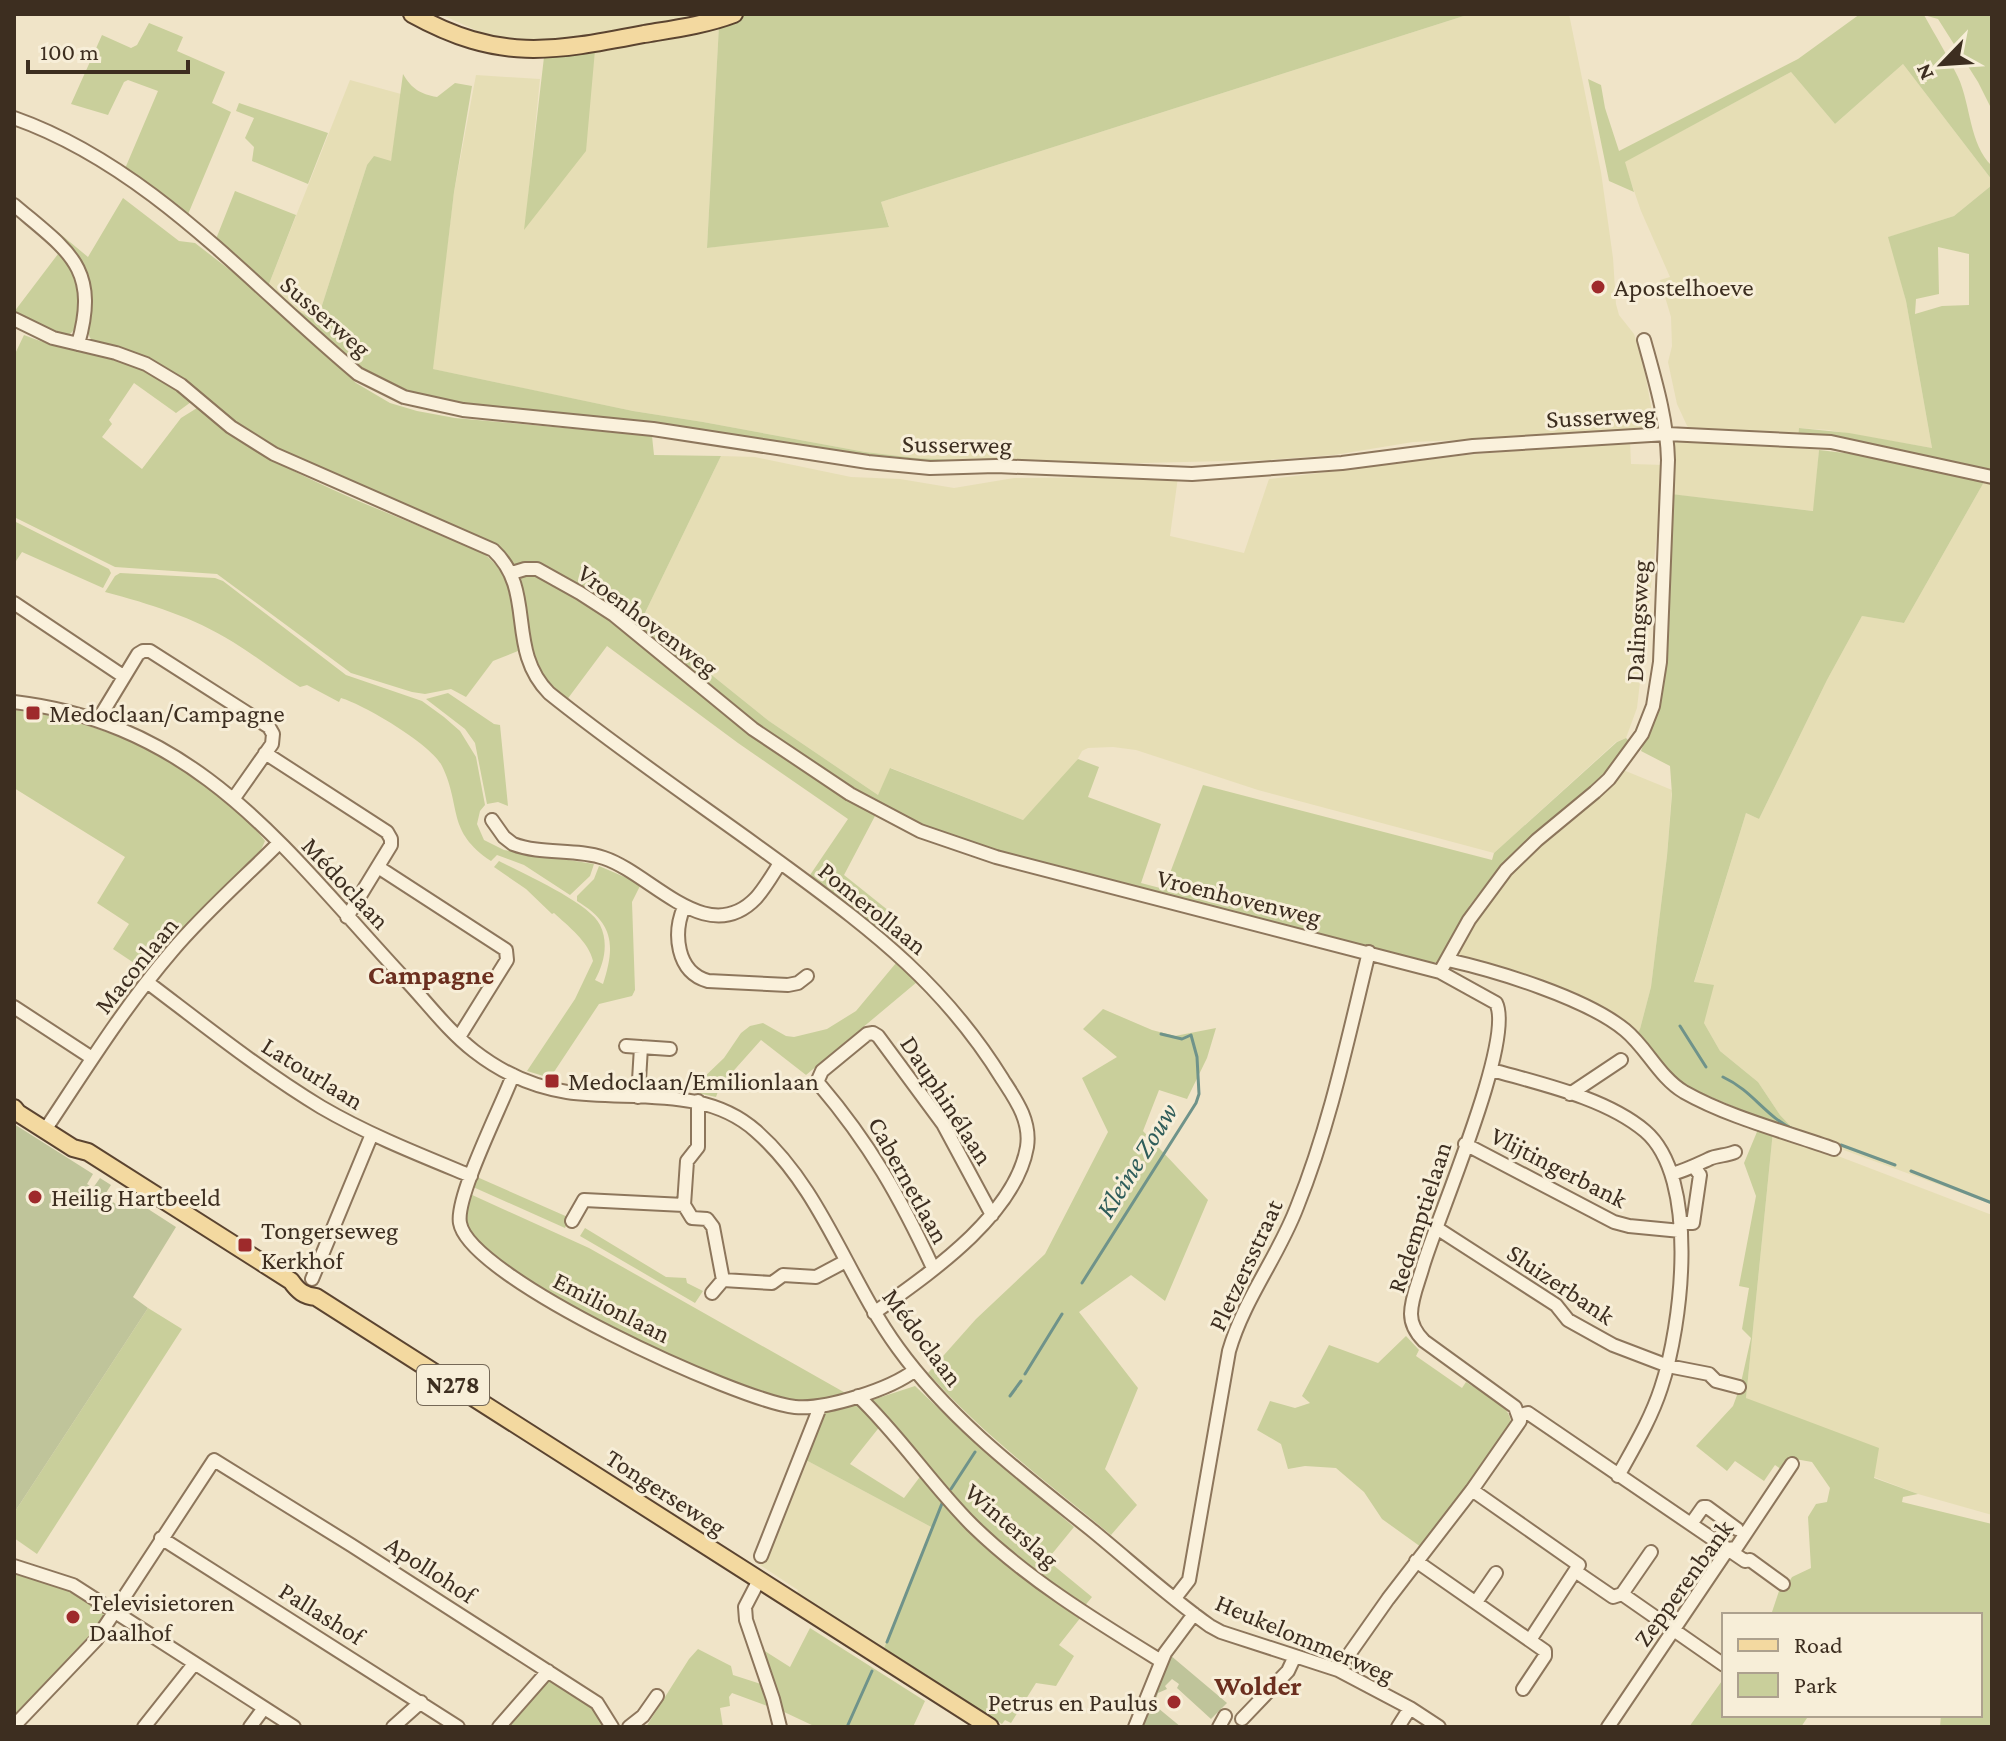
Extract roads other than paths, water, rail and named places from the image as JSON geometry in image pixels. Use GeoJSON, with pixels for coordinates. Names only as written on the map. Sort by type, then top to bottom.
{"type":"FeatureCollection","features":[{"type":"Feature","properties":{"kind":"main road"},"geometry":{"type":"LineString","coordinates":[[412,14],[453,34],[481,43],[505,49],[535,50],[702,24],[734,14]]}},
{"type":"Feature","properties":{"kind":"main road","name":"Tongerseweg"},"geometry":{"type":"LineString","coordinates":[[14,1106],[23,1105],[48,1126],[79,1140],[88,1152],[291,1281],[306,1296],[316,1297],[990,1727]]}},
{"type":"Feature","properties":{"kind":"street","name":"Susserweg"},"geometry":{"type":"LineString","coordinates":[[14,118],[66,140],[126,176],[189,224],[358,374],[388,391],[426,403],[500,414],[653,429],[854,460],[930,468],[996,466],[1192,474],[1342,463],[1473,446],[1667,434],[1831,442],[1992,477]]}},
{"type":"Feature","properties":{"kind":"street"},"geometry":{"type":"LineString","coordinates":[[14,205],[69,256],[83,277],[87,298],[78,344]]}},
{"type":"Feature","properties":{"kind":"street"},"geometry":{"type":"LineString","coordinates":[[14,319],[53,338],[116,353],[154,368],[263,447],[308,470],[483,543],[500,557],[512,573]]}},
{"type":"Feature","properties":{"kind":"street","name":"Dalingsweg"},"geometry":{"type":"LineString","coordinates":[[1440,972],[1469,920],[1506,870],[1602,786],[1642,734],[1653,706],[1660,662],[1667,434],[1644,340]]}},
{"type":"Feature","properties":{"kind":"street","name":"Vroenhovenweg"},"geometry":{"type":"LineString","coordinates":[[512,573],[537,569],[580,593],[614,615],[753,729],[850,794],[920,831],[996,857],[1369,952]]}},
{"type":"Feature","properties":{"kind":"street","name":"Pomerollaan"},"geometry":{"type":"LineString","coordinates":[[512,573],[525,650],[529,665],[540,683],[557,699],[861,922],[925,978],[973,1035],[1018,1104],[1026,1125],[1027,1148],[1014,1180],[992,1215],[961,1247],[874,1313]]}},
{"type":"Feature","properties":{"kind":"street"},"geometry":{"type":"LineString","coordinates":[[14,603],[123,676]]}},
{"type":"Feature","properties":{"kind":"street"},"geometry":{"type":"LineString","coordinates":[[98,720],[138,654],[150,651],[269,727],[273,739],[234,798]]}},
{"type":"Feature","properties":{"kind":"street","name":"Médoclaan"},"geometry":{"type":"LineString","coordinates":[[14,702],[98,720],[166,750],[234,798],[459,1037],[484,1058],[513,1075],[564,1091],[698,1101],[739,1117],[773,1148],[809,1195],[874,1313],[915,1370],[946,1406],[978,1436],[1194,1614]]}},
{"type":"Feature","properties":{"kind":"street"},"geometry":{"type":"LineString","coordinates":[[265,753],[387,832],[391,839],[391,845],[347,917]]}},
{"type":"Feature","properties":{"kind":"street"},"geometry":{"type":"LineString","coordinates":[[492,820],[513,844],[607,859],[636,872],[684,907],[709,916],[739,910],[757,897],[780,863]]}},
{"type":"Feature","properties":{"kind":"street","name":"Maconlaan"},"geometry":{"type":"LineString","coordinates":[[48,1126],[147,982],[223,896],[279,843]]}},
{"type":"Feature","properties":{"kind":"street"},"geometry":{"type":"LineString","coordinates":[[378,867],[506,950],[507,960],[459,1037]]}},
{"type":"Feature","properties":{"kind":"street"},"geometry":{"type":"LineString","coordinates":[[684,907],[678,944],[683,961],[698,978],[788,985],[798,983],[807,976]]}},
{"type":"Feature","properties":{"kind":"street","name":"Redemptielaan"},"geometry":{"type":"LineString","coordinates":[[1369,952],[1440,972],[1496,1003],[1501,1023],[1492,1070],[1435,1227],[1412,1305],[1415,1331],[1424,1341],[1515,1407],[1520,1415],[1528,1413],[1783,1584]]}},
{"type":"Feature","properties":{"kind":"street","name":"Pletzersstraat"},"geometry":{"type":"LineString","coordinates":[[1175,1598],[1189,1580],[1234,1332],[1290,1223],[1314,1165],[1369,952]]}},
{"type":"Feature","properties":{"kind":"street"},"geometry":{"type":"LineString","coordinates":[[1448,960],[1519,980],[1603,1015],[1632,1036],[1667,1078],[1682,1090],[1732,1112],[1834,1149]]}},
{"type":"Feature","properties":{"kind":"street","name":"Latourlaan"},"geometry":{"type":"LineString","coordinates":[[147,982],[262,1069],[322,1107],[372,1134],[471,1176]]}},
{"type":"Feature","properties":{"kind":"street"},"geometry":{"type":"LineString","coordinates":[[14,1007],[92,1058]]}},
{"type":"Feature","properties":{"kind":"street","name":"Dauphinélaan"},"geometry":{"type":"LineString","coordinates":[[819,1076],[867,1034],[878,1036],[943,1124],[992,1215]]}},
{"type":"Feature","properties":{"kind":"street"},"geometry":{"type":"LineString","coordinates":[[626,1046],[670,1049]]}},
{"type":"Feature","properties":{"kind":"street"},"geometry":{"type":"LineString","coordinates":[[638,1097],[641,1047]]}},
{"type":"Feature","properties":{"kind":"street"},"geometry":{"type":"LineString","coordinates":[[1570,1094],[1621,1060]]}},
{"type":"Feature","properties":{"kind":"street"},"geometry":{"type":"LineString","coordinates":[[1492,1070],[1570,1094],[1610,1110],[1643,1129],[1660,1149],[1672,1174],[1681,1227],[1680,1280],[1668,1366],[1653,1411],[1618,1476]]}},
{"type":"Feature","properties":{"kind":"street","name":"Emilionlaan"},"geometry":{"type":"LineString","coordinates":[[513,1075],[471,1176],[460,1212],[464,1234],[478,1250],[526,1286],[609,1333],[762,1400],[791,1407],[820,1407],[858,1396],[906,1377],[915,1370]]}},
{"type":"Feature","properties":{"kind":"street","name":"Cabernetlaan"},"geometry":{"type":"LineString","coordinates":[[819,1076],[819,1084],[880,1163],[933,1268]]}},
{"type":"Feature","properties":{"kind":"street"},"geometry":{"type":"LineString","coordinates":[[698,1101],[698,1147],[687,1161],[684,1205],[692,1218],[707,1219],[713,1227],[723,1280]]}},
{"type":"Feature","properties":{"kind":"street"},"geometry":{"type":"LineString","coordinates":[[312,1279],[372,1134]]}},
{"type":"Feature","properties":{"kind":"street","name":"Vlijtingerbank"},"geometry":{"type":"LineString","coordinates":[[1465,1144],[1614,1222],[1629,1226],[1681,1227]]}},
{"type":"Feature","properties":{"kind":"street"},"geometry":{"type":"LineString","coordinates":[[1672,1174],[1695,1168],[1712,1157],[1735,1152]]}},
{"type":"Feature","properties":{"kind":"street"},"geometry":{"type":"LineString","coordinates":[[1681,1227],[1693,1223],[1700,1175],[1695,1168]]}},
{"type":"Feature","properties":{"kind":"street"},"geometry":{"type":"LineString","coordinates":[[572,1221],[584,1200],[684,1205]]}},
{"type":"Feature","properties":{"kind":"street","name":"Sluizerbank"},"geometry":{"type":"LineString","coordinates":[[1435,1227],[1556,1305],[1568,1320],[1613,1345],[1668,1366],[1709,1374],[1716,1381],[1739,1387]]}},
{"type":"Feature","properties":{"kind":"street"},"geometry":{"type":"LineString","coordinates":[[723,1280],[772,1283],[783,1275],[816,1277],[846,1261]]}},
{"type":"Feature","properties":{"kind":"street"},"geometry":{"type":"LineString","coordinates":[[712,1293],[723,1280]]}},
{"type":"Feature","properties":{"kind":"street","name":"Winterslag"},"geometry":{"type":"LineString","coordinates":[[858,1396],[891,1429],[939,1489],[988,1539],[1081,1609],[1161,1661]]}},
{"type":"Feature","properties":{"kind":"street"},"geometry":{"type":"LineString","coordinates":[[761,1556],[820,1407]]}},
{"type":"Feature","properties":{"kind":"street"},"geometry":{"type":"LineString","coordinates":[[1338,1670],[1518,1427],[1520,1415]]}},
{"type":"Feature","properties":{"kind":"street","name":"Apollohof"},"geometry":{"type":"LineString","coordinates":[[161,1538],[214,1460],[280,1499],[597,1703],[612,1727]]}},
{"type":"Feature","properties":{"kind":"street","name":"Zepperenbank"},"geometry":{"type":"LineString","coordinates":[[1608,1727],[1728,1549],[1736,1548],[1792,1464]]}},
{"type":"Feature","properties":{"kind":"street"},"geometry":{"type":"LineString","coordinates":[[1472,1490],[1579,1565],[1530,1640]]}},
{"type":"Feature","properties":{"kind":"street"},"geometry":{"type":"LineString","coordinates":[[1691,1524],[1703,1507],[1707,1507],[1737,1529]]}},
{"type":"Feature","properties":{"kind":"street"},"geometry":{"type":"LineString","coordinates":[[14,1726],[96,1640],[161,1538]]}},
{"type":"Feature","properties":{"kind":"street","name":"Pallashof"},"geometry":{"type":"LineString","coordinates":[[161,1538],[458,1727]]}},
{"type":"Feature","properties":{"kind":"street"},"geometry":{"type":"LineString","coordinates":[[1575,1571],[1613,1597],[1622,1594],[1651,1552]]}},
{"type":"Feature","properties":{"kind":"street"},"geometry":{"type":"LineString","coordinates":[[1416,1561],[1544,1649],[1546,1655],[1523,1689]]}},
{"type":"Feature","properties":{"kind":"street"},"geometry":{"type":"LineString","coordinates":[[14,1566],[73,1585],[294,1727]]}},
{"type":"Feature","properties":{"kind":"street"},"geometry":{"type":"LineString","coordinates":[[1476,1602],[1496,1573]]}},
{"type":"Feature","properties":{"kind":"street"},"geometry":{"type":"LineString","coordinates":[[759,1580],[745,1607],[746,1620],[780,1727]]}},
{"type":"Feature","properties":{"kind":"street"},"geometry":{"type":"LineString","coordinates":[[1622,1594],[1722,1664]]}},
{"type":"Feature","properties":{"kind":"street"},"geometry":{"type":"LineString","coordinates":[[1135,1727],[1161,1661],[1174,1638],[1194,1614]]}},
{"type":"Feature","properties":{"kind":"street","name":"Heukelommerweg"},"geometry":{"type":"LineString","coordinates":[[1194,1614],[1221,1632],[1338,1670],[1439,1727]]}},
{"type":"Feature","properties":{"kind":"street"},"geometry":{"type":"LineString","coordinates":[[1242,1719],[1288,1671],[1295,1656]]}},
{"type":"Feature","properties":{"kind":"street"},"geometry":{"type":"LineString","coordinates":[[144,1727],[194,1664]]}},
{"type":"Feature","properties":{"kind":"street"},"geometry":{"type":"LineString","coordinates":[[499,1727],[548,1671]]}},
{"type":"Feature","properties":{"kind":"street"},"geometry":{"type":"LineString","coordinates":[[629,1727],[643,1716],[657,1696]]}},
{"type":"Feature","properties":{"kind":"street"},"geometry":{"type":"LineString","coordinates":[[393,1727],[421,1702]]}},
{"type":"Feature","properties":{"kind":"street"},"geometry":{"type":"LineString","coordinates":[[250,1727],[264,1708]]}},
{"type":"Feature","properties":{"kind":"street"},"geometry":{"type":"LineString","coordinates":[[1398,1727],[1410,1708]]}},
{"type":"Feature","properties":{"kind":"waterway"},"geometry":{"type":"LineString","coordinates":[[1680,1026],[1706,1067]]}},
{"type":"Feature","properties":{"kind":"waterway","name":"Kleine Zouw"},"geometry":{"type":"LineString","coordinates":[[1082,1283],[1199,1094],[1197,1057],[1191,1035],[1182,1039],[1161,1034]]}},
{"type":"Feature","properties":{"kind":"waterway"},"geometry":{"type":"LineString","coordinates":[[1723,1077],[1793,1129]]}},
{"type":"Feature","properties":{"kind":"waterway"},"geometry":{"type":"LineString","coordinates":[[1841,1145],[1895,1165]]}},
{"type":"Feature","properties":{"kind":"waterway"},"geometry":{"type":"LineString","coordinates":[[1911,1171],[1992,1203]]}},
{"type":"Feature","properties":{"kind":"waterway","name":"Kleine Zouw"},"geometry":{"type":"LineString","coordinates":[[1025,1374],[1062,1314]]}},
{"type":"Feature","properties":{"kind":"waterway","name":"Kleine Zouw"},"geometry":{"type":"LineString","coordinates":[[1010,1396],[1021,1381]]}},
{"type":"Feature","properties":{"kind":"waterway","name":"Kleine Zouw"},"geometry":{"type":"LineString","coordinates":[[951,1489],[975,1452]]}},
{"type":"Feature","properties":{"kind":"waterway","name":"Kleine Zouw"},"geometry":{"type":"LineString","coordinates":[[887,1642],[943,1501]]}},
{"type":"Feature","properties":{"kind":"waterway","name":"Kleine Zouw"},"geometry":{"type":"LineString","coordinates":[[847,1727],[872,1671]]}},
{"type":"Feature","properties":{"kind":"place","name":"Apostelhoeve"},"geometry":{"type":"Point","coordinates":[1598,287]}},
{"type":"Feature","properties":{"kind":"place","name":"Medoclaan/Campagne"},"geometry":{"type":"Point","coordinates":[33,713]}},
{"type":"Feature","properties":{"kind":"place","name":"Medoclaan/Emilionlaan"},"geometry":{"type":"Point","coordinates":[552,1081]}},
{"type":"Feature","properties":{"kind":"place","name":"Heilig Hartbeeld"},"geometry":{"type":"Point","coordinates":[35,1197]}},
{"type":"Feature","properties":{"kind":"place","name":"Tongerseweg Kerkhof"},"geometry":{"type":"Point","coordinates":[245,1245]}},
{"type":"Feature","properties":{"kind":"place","name":"Televisietoren Daalhof"},"geometry":{"type":"Point","coordinates":[73,1617]}},
{"type":"Feature","properties":{"kind":"place","name":"Petrus en Paulus"},"geometry":{"type":"Point","coordinates":[1174,1702]}},
{"type":"Feature","properties":{"kind":"district","name":"Campagne"},"geometry":{"type":"Point","coordinates":[431,974]}},
{"type":"Feature","properties":{"kind":"district","name":"Wolder"},"geometry":{"type":"Point","coordinates":[1258,1685]}}]}
